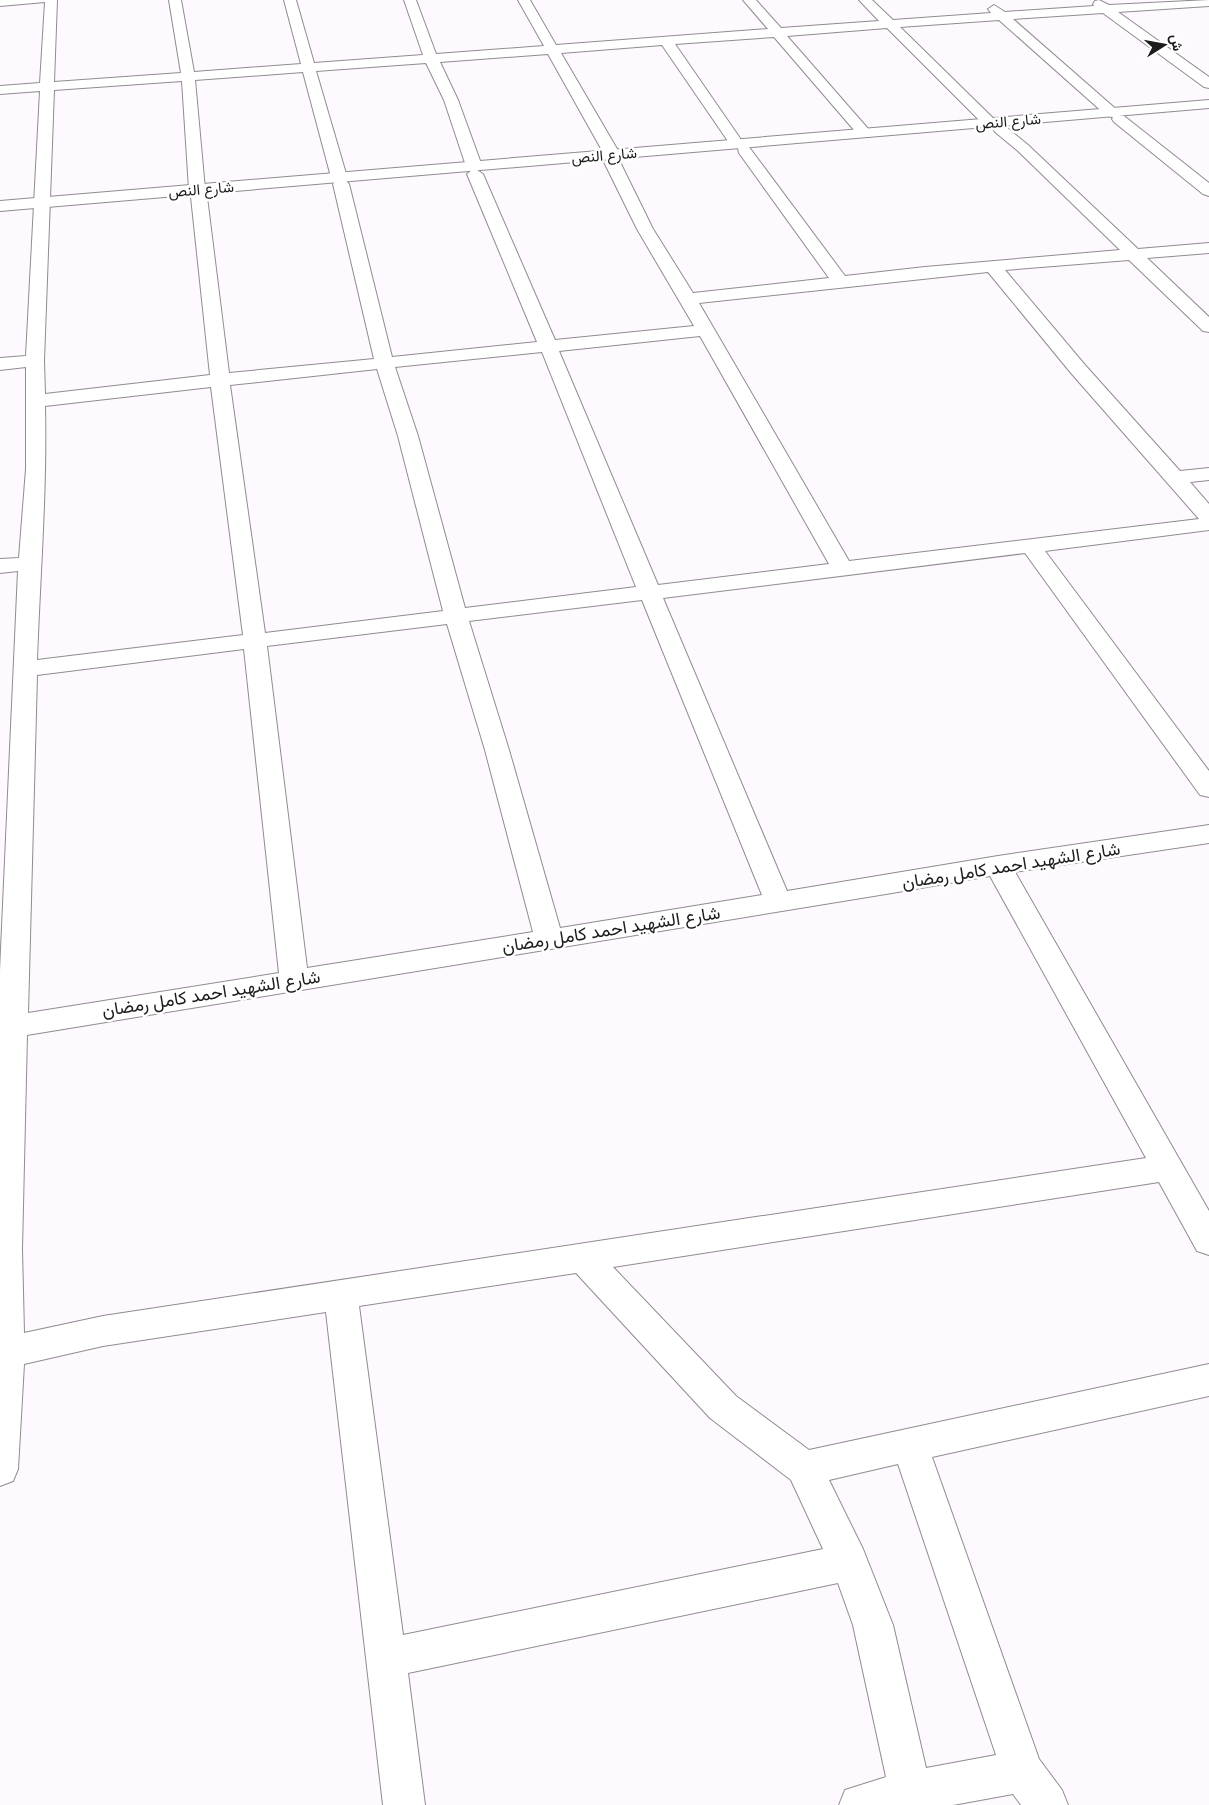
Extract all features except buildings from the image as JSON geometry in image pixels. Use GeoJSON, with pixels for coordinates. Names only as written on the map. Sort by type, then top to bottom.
{"type":"FeatureCollection","features":[{"type":"Feature","properties":{"kind":"street"},"geometry":{"type":"LineString","coordinates":[[0,2],[40,0]]}},
{"type":"Feature","properties":{"kind":"street"},"geometry":{"type":"LineString","coordinates":[[0,1469],[5,1249],[14,1026],[10,845],[25,669],[36,468],[35,361],[46,86],[51,37],[51,0]]}},
{"type":"Feature","properties":{"kind":"street"},"geometry":{"type":"LineString","coordinates":[[175,0],[188,76],[198,193],[220,380],[255,642],[294,980]]}},
{"type":"Feature","properties":{"kind":"street"},"geometry":{"type":"LineString","coordinates":[[290,0],[340,181],[385,364],[408,436],[456,617],[496,750],[549,939]]}},
{"type":"Feature","properties":{"kind":"street"},"geometry":{"type":"LineString","coordinates":[[410,0],[431,58],[451,100],[474,170],[549,346],[778,902]]}},
{"type":"Feature","properties":{"kind":"street"},"geometry":{"type":"LineString","coordinates":[[524,0],[612,158],[645,230],[688,299],[842,568]]}},
{"type":"Feature","properties":{"kind":"street"},"geometry":{"type":"LineString","coordinates":[[749,0],[865,134]]}},
{"type":"Feature","properties":{"kind":"street"},"geometry":{"type":"LineString","coordinates":[[865,0],[995,126],[1023,148],[1209,326]]}},
{"type":"Feature","properties":{"kind":"street"},"geometry":{"type":"LineString","coordinates":[[983,0],[1115,116],[1209,191]]}},
{"type":"Feature","properties":{"kind":"street"},"geometry":{"type":"LineString","coordinates":[[1094,0],[1209,84]]}},
{"type":"Feature","properties":{"kind":"street"},"geometry":{"type":"LineString","coordinates":[[0,90],[1209,2]]}},
{"type":"Feature","properties":{"kind":"street"},"geometry":{"type":"LineString","coordinates":[[666,41],[740,147],[841,282]]}},
{"type":"Feature","properties":{"kind":"street","name":"شارع النص"},"geometry":{"type":"LineString","coordinates":[[1115,116],[1209,104]]}},
{"type":"Feature","properties":{"kind":"street","name":"شارع النص"},"geometry":{"type":"LineString","coordinates":[[0,213],[42,206],[740,147],[1115,116],[1209,112]]}},
{"type":"Feature","properties":{"kind":"street","name":"شارع النص"},"geometry":{"type":"LineString","coordinates":[[740,147],[865,134],[995,126]]}},
{"type":"Feature","properties":{"kind":"street","name":"شارع النص"},"geometry":{"type":"LineString","coordinates":[[0,206],[42,206]]}},
{"type":"Feature","properties":{"kind":"street"},"geometry":{"type":"LineString","coordinates":[[688,299],[993,267],[1209,248]]}},
{"type":"Feature","properties":{"kind":"street"},"geometry":{"type":"LineString","coordinates":[[993,267],[1078,369],[1209,517]]}},
{"type":"Feature","properties":{"kind":"street"},"geometry":{"type":"LineString","coordinates":[[36,401],[705,330]]}},
{"type":"Feature","properties":{"kind":"street"},"geometry":{"type":"LineString","coordinates":[[0,364],[35,361]]}},
{"type":"Feature","properties":{"kind":"street"},"geometry":{"type":"LineString","coordinates":[[1175,478],[1209,474]]}},
{"type":"Feature","properties":{"kind":"street"},"geometry":{"type":"LineString","coordinates":[[25,669],[1209,524]]}},
{"type":"Feature","properties":{"kind":"street"},"geometry":{"type":"LineString","coordinates":[[1031,546],[1209,789]]}},
{"type":"Feature","properties":{"kind":"street"},"geometry":{"type":"LineString","coordinates":[[0,566],[30,563]]}},
{"type":"Feature","properties":{"kind":"street","name":"شارع الشهيد احمد كامل رمضان"},"geometry":{"type":"LineString","coordinates":[[14,1026],[998,865],[1209,834]]}},
{"type":"Feature","properties":{"kind":"street"},"geometry":{"type":"LineString","coordinates":[[998,865],[1209,1241]]}},
{"type":"Feature","properties":{"kind":"street"},"geometry":{"type":"LineString","coordinates":[[3,1353],[103,1331],[1168,1168]]}},
{"type":"Feature","properties":{"kind":"street"},"geometry":{"type":"LineString","coordinates":[[582,1257],[723,1407],[804,1468],[849,1562],[873,1625],[910,1792]]}},
{"type":"Feature","properties":{"kind":"street"},"geometry":{"type":"LineString","coordinates":[[341,1295],[404,1805]]}},
{"type":"Feature","properties":{"kind":"street"},"geometry":{"type":"LineString","coordinates":[[804,1468],[1209,1380]]}},
{"type":"Feature","properties":{"kind":"street"},"geometry":{"type":"LineString","coordinates":[[910,1445],[1022,1771],[1047,1805]]}},
{"type":"Feature","properties":{"kind":"street"},"geometry":{"type":"LineString","coordinates":[[386,1658],[849,1562]]}},
{"type":"Feature","properties":{"kind":"street"},"geometry":{"type":"LineString","coordinates":[[860,1805],[910,1792],[1022,1771]]}}]}
